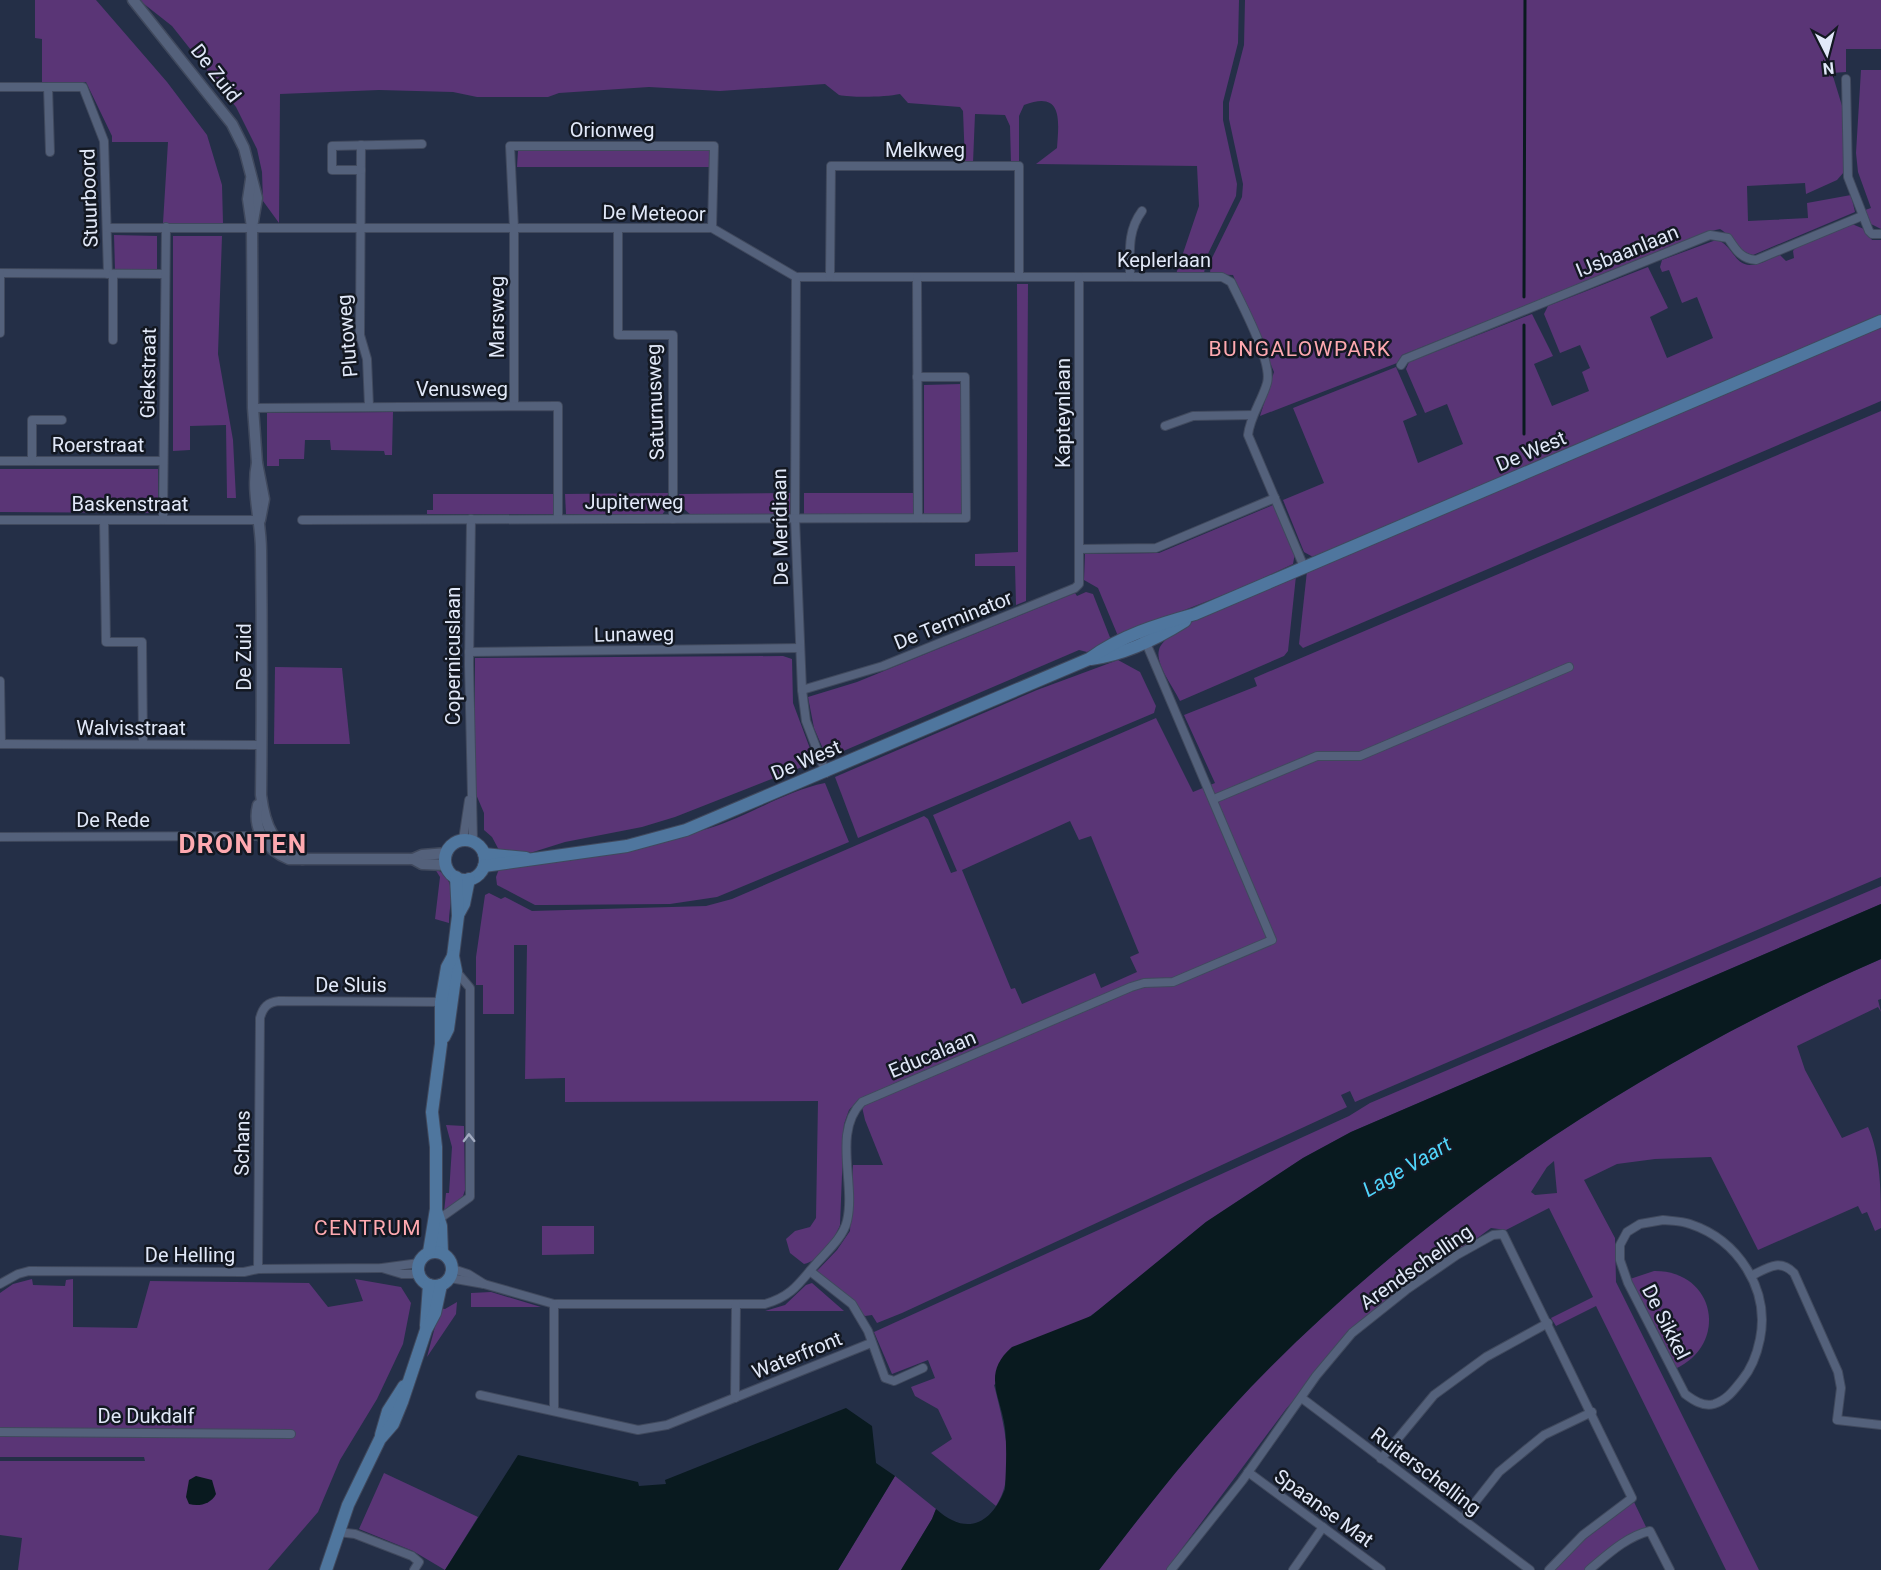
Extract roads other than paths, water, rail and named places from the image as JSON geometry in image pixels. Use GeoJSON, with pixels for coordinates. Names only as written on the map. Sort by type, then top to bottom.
{"type":"FeatureCollection","features":[{"type":"Feature","properties":{"kind":"main road","name":"De West"},"geometry":{"type":"LineString","coordinates":[[484,860],[527,858],[627,846],[686,830],[826,773],[1089,659],[1105,647],[1144,636],[1881,321]]}},
{"type":"Feature","properties":{"kind":"main road"},"geometry":{"type":"LineString","coordinates":[[446,1002],[456,971],[453,956],[458,916],[464,904],[463,878],[446,859],[453,844],[468,841],[484,860],[481,872],[463,878]]}},
{"type":"Feature","properties":{"kind":"main road"},"geometry":{"type":"LineString","coordinates":[[443,1279],[419,1269],[436,1252],[436,1147],[441,1122],[436,1096],[441,1044],[448,1029],[447,967],[453,956]]}},
{"type":"Feature","properties":{"kind":"main road"},"geometry":{"type":"LineString","coordinates":[[326,1570],[348,1505],[380,1439],[397,1416],[426,1330],[435,1313],[450,1259],[436,1252]]}},
{"type":"Feature","properties":{"kind":"street","name":"De Zuid"},"geometry":{"type":"LineString","coordinates":[[133,0],[232,123],[244,148],[251,178],[248,206],[252,227],[253,408],[257,463],[264,499],[260,520],[261,795],[263,816],[271,835],[290,853],[303,859]]}},
{"type":"Feature","properties":{"kind":"street"},"geometry":{"type":"LineString","coordinates":[[1846,79],[1846,168],[1862,216],[1872,234],[1881,234]]}},
{"type":"Feature","properties":{"kind":"street"},"geometry":{"type":"LineString","coordinates":[[0,87],[48,87],[50,152]]}},
{"type":"Feature","properties":{"kind":"street","name":"Stuurboord"},"geometry":{"type":"LineString","coordinates":[[48,87],[83,87],[105,141],[113,340]]}},
{"type":"Feature","properties":{"kind":"street"},"geometry":{"type":"LineString","coordinates":[[361,170],[332,170],[332,146],[422,144]]}},
{"type":"Feature","properties":{"kind":"street","name":"Plutoweg"},"geometry":{"type":"LineString","coordinates":[[361,146],[360,334],[367,359],[369,406]]}},
{"type":"Feature","properties":{"kind":"street","name":"Orionweg"},"geometry":{"type":"LineString","coordinates":[[514,228],[510,146],[714,146],[712,228]]}},
{"type":"Feature","properties":{"kind":"street","name":"Melkweg"},"geometry":{"type":"LineString","coordinates":[[830,277],[831,166],[1019,166],[1018,277]]}},
{"type":"Feature","properties":{"kind":"street"},"geometry":{"type":"LineString","coordinates":[[1130,277],[1132,224],[1142,211]]}},
{"type":"Feature","properties":{"kind":"street","name":"IJsbaanlaan"},"geometry":{"type":"LineString","coordinates":[[1401,365],[1405,359],[1710,235],[1728,238],[1738,253],[1747,259],[1756,260],[1862,216]]}},
{"type":"Feature","properties":{"kind":"street"},"geometry":{"type":"LineString","coordinates":[[107,228],[166,227]]}},
{"type":"Feature","properties":{"kind":"street","name":"De Meteoor"},"geometry":{"type":"LineString","coordinates":[[166,227],[712,228],[796,277]]}},
{"type":"Feature","properties":{"kind":"street","name":"Giekstraat"},"geometry":{"type":"LineString","coordinates":[[163,520],[166,227]]}},
{"type":"Feature","properties":{"kind":"street","name":"Marsweg"},"geometry":{"type":"LineString","coordinates":[[514,228],[514,406]]}},
{"type":"Feature","properties":{"kind":"street","name":"Saturnusweg"},"geometry":{"type":"LineString","coordinates":[[618,228],[618,335],[673,335],[673,519]]}},
{"type":"Feature","properties":{"kind":"street"},"geometry":{"type":"LineString","coordinates":[[0,333],[0,273],[165,274]]}},
{"type":"Feature","properties":{"kind":"street"},"geometry":{"type":"LineString","coordinates":[[796,277],[1079,277]]}},
{"type":"Feature","properties":{"kind":"street","name":"De Meridiaan"},"geometry":{"type":"LineString","coordinates":[[796,277],[795,518],[802,690],[806,721],[826,773]]}},
{"type":"Feature","properties":{"kind":"street"},"geometry":{"type":"LineString","coordinates":[[917,277],[918,518]]}},
{"type":"Feature","properties":{"kind":"street","name":"Keplerlaan"},"geometry":{"type":"LineString","coordinates":[[1079,277],[1222,277],[1232,282],[1267,366],[1268,381],[1253,415],[1248,435],[1304,567]]}},
{"type":"Feature","properties":{"kind":"street","name":"Kapteynlaan"},"geometry":{"type":"LineString","coordinates":[[1079,277],[1080,549]]}},
{"type":"Feature","properties":{"kind":"street","name":"Jupiterweg"},"geometry":{"type":"LineString","coordinates":[[303,520],[966,518],[964,377],[917,377]]}},
{"type":"Feature","properties":{"kind":"street","name":"Venusweg"},"geometry":{"type":"LineString","coordinates":[[253,408],[558,406],[558,519]]}},
{"type":"Feature","properties":{"kind":"street"},"geometry":{"type":"LineString","coordinates":[[1165,426],[1193,416],[1253,415]]}},
{"type":"Feature","properties":{"kind":"street","name":"Roerstraat"},"geometry":{"type":"LineString","coordinates":[[32,461],[32,420],[62,420]]}},
{"type":"Feature","properties":{"kind":"street","name":"Roerstraat"},"geometry":{"type":"LineString","coordinates":[[0,461],[163,461]]}},
{"type":"Feature","properties":{"kind":"street"},"geometry":{"type":"LineString","coordinates":[[1080,549],[1156,549],[1275,498]]}},
{"type":"Feature","properties":{"kind":"street","name":"Copernicuslaan"},"geometry":{"type":"LineString","coordinates":[[468,841],[471,519]]}},
{"type":"Feature","properties":{"kind":"street","name":"Baskenstraat"},"geometry":{"type":"LineString","coordinates":[[0,520],[260,520]]}},
{"type":"Feature","properties":{"kind":"street"},"geometry":{"type":"LineString","coordinates":[[104,520],[106,642],[142,642],[143,744]]}},
{"type":"Feature","properties":{"kind":"street","name":"De Terminator"},"geometry":{"type":"LineString","coordinates":[[802,690],[883,666],[1075,588],[1080,581],[1080,549]]}},
{"type":"Feature","properties":{"kind":"street","name":"Educalaan"},"geometry":{"type":"LineString","coordinates":[[443,1279],[484,1284],[554,1304],[765,1304],[783,1298],[839,1236],[847,1222],[847,1127],[852,1111],[862,1102],[1131,987],[1144,983],[1173,982],[1272,940],[1144,636]]}},
{"type":"Feature","properties":{"kind":"street","name":"Lunaweg"},"geometry":{"type":"LineString","coordinates":[[469,652],[800,648]]}},
{"type":"Feature","properties":{"kind":"street"},"geometry":{"type":"LineString","coordinates":[[1214,799],[1317,756],[1360,756],[1569,667]]}},
{"type":"Feature","properties":{"kind":"street"},"geometry":{"type":"LineString","coordinates":[[0,681],[1,744]]}},
{"type":"Feature","properties":{"kind":"street","name":"Walvisstraat"},"geometry":{"type":"LineString","coordinates":[[1,744],[262,745]]}},
{"type":"Feature","properties":{"kind":"street","name":"De Zuid"},"geometry":{"type":"LineString","coordinates":[[256,837],[256,815],[261,795]]}},
{"type":"Feature","properties":{"kind":"street","name":"De Rede"},"geometry":{"type":"LineString","coordinates":[[0,837],[256,837]]}},
{"type":"Feature","properties":{"kind":"street"},"geometry":{"type":"LineString","coordinates":[[256,837],[283,856],[303,859],[413,859],[422,855],[446,859]]}},
{"type":"Feature","properties":{"kind":"street"},"geometry":{"type":"LineString","coordinates":[[437,1214],[470,1197],[470,988],[456,971]]}},
{"type":"Feature","properties":{"kind":"street","name":"De Sluis"},"geometry":{"type":"LineString","coordinates":[[260,1018],[264,1008],[273,1002],[446,1002]]}},
{"type":"Feature","properties":{"kind":"street","name":"Schans"},"geometry":{"type":"LineString","coordinates":[[258,1269],[260,1018]]}},
{"type":"Feature","properties":{"kind":"street","name":"De Sikkel"},"geometry":{"type":"LineString","coordinates":[[1663,1220],[1689,1224],[1712,1235],[1730,1248],[1753,1275],[1762,1306],[1763,1326],[1757,1354],[1746,1375],[1727,1398],[1713,1404],[1698,1403],[1685,1394],[1628,1283],[1620,1260],[1620,1245],[1627,1232],[1640,1224],[1663,1220]]}},
{"type":"Feature","properties":{"kind":"street","name":"Arendschelling"},"geometry":{"type":"LineString","coordinates":[[1171,1570],[1303,1399],[1316,1376],[1352,1333],[1406,1290],[1457,1255],[1493,1234],[1503,1234],[1592,1412],[1632,1498],[1583,1535],[1549,1570]]}},
{"type":"Feature","properties":{"kind":"street"},"geometry":{"type":"LineString","coordinates":[[1753,1275],[1777,1264],[1786,1266],[1794,1273],[1838,1372],[1841,1388],[1837,1420],[1881,1425]]}},
{"type":"Feature","properties":{"kind":"street","name":"De Helling"},"geometry":{"type":"LineString","coordinates":[[0,1284],[18,1274],[29,1272],[419,1269]]}},
{"type":"Feature","properties":{"kind":"street"},"geometry":{"type":"LineString","coordinates":[[810,1270],[852,1304],[868,1331],[885,1378],[889,1382],[923,1368]]}},
{"type":"Feature","properties":{"kind":"street"},"geometry":{"type":"LineString","coordinates":[[554,1304],[554,1410]]}},
{"type":"Feature","properties":{"kind":"street","name":"Waterfront"},"geometry":{"type":"LineString","coordinates":[[735,1398],[736,1304]]}},
{"type":"Feature","properties":{"kind":"street"},"geometry":{"type":"LineString","coordinates":[[1381,1459],[1434,1395],[1486,1356],[1548,1323]]}},
{"type":"Feature","properties":{"kind":"street","name":"Waterfront"},"geometry":{"type":"LineString","coordinates":[[480,1395],[645,1429],[667,1425],[871,1343]]}},
{"type":"Feature","properties":{"kind":"street","name":"Ruiterschelling"},"geometry":{"type":"LineString","coordinates":[[1303,1399],[1530,1570]]}},
{"type":"Feature","properties":{"kind":"street"},"geometry":{"type":"LineString","coordinates":[[1462,1519],[1499,1472],[1544,1435],[1592,1412]]}},
{"type":"Feature","properties":{"kind":"street","name":"De Dukdalf"},"geometry":{"type":"LineString","coordinates":[[0,1432],[291,1434]]}},
{"type":"Feature","properties":{"kind":"street","name":"Spaanse Mat"},"geometry":{"type":"LineString","coordinates":[[1248,1472],[1381,1570]]}},
{"type":"Feature","properties":{"kind":"street"},"geometry":{"type":"LineString","coordinates":[[1293,1570],[1323,1527]]}},
{"type":"Feature","properties":{"kind":"street"},"geometry":{"type":"LineString","coordinates":[[1589,1570],[1617,1547],[1639,1533],[1650,1531],[1670,1570]]}},
{"type":"Feature","properties":{"kind":"street"},"geometry":{"type":"LineString","coordinates":[[338,1532],[355,1534],[412,1556],[419,1562],[414,1570]]}},
{"type":"Feature","properties":{"kind":"water","name":"Lage Vaart"},"geometry":{"type":"Polygon","coordinates":[[[1881,904],[1881,959],[1794,999],[1709,1043],[1625,1091],[1544,1142],[1466,1198],[1391,1257],[1319,1321],[1250,1388],[1172,1477],[1099,1570],[901,1570],[936,1509],[957,1522],[976,1523],[993,1511],[1005,1489],[1005,1428],[995,1386],[995,1376],[997,1367],[1012,1347],[1091,1316],[1206,1222],[1303,1158],[1351,1132],[1881,904]]]}},
{"type":"Feature","properties":{"kind":"water"},"geometry":{"type":"Polygon","coordinates":[[[846,1408],[872,1426],[876,1463],[895,1476],[838,1570],[445,1570],[518,1455],[638,1482],[639,1486],[666,1484],[665,1480],[846,1408]]]}},
{"type":"Feature","properties":{"kind":"water"},"geometry":{"type":"Polygon","coordinates":[[[196,1476],[212,1480],[216,1494],[211,1500],[201,1505],[189,1504],[186,1497],[189,1480],[196,1476]]]}},
{"type":"Feature","properties":{"kind":"waterway"},"geometry":{"type":"LineString","coordinates":[[1524,297],[1525,0]]}},
{"type":"Feature","properties":{"kind":"waterway"},"geometry":{"type":"LineString","coordinates":[[1524,325],[1524,434]]}},
{"type":"Feature","properties":{"kind":"district","name":"BUNGALOWPARK"},"geometry":{"type":"Point","coordinates":[1300,349]}},
{"type":"Feature","properties":{"kind":"district","name":"DRONTEN"},"geometry":{"type":"Point","coordinates":[243,844]}},
{"type":"Feature","properties":{"kind":"district","name":"CENTRUM"},"geometry":{"type":"Point","coordinates":[368,1228]}}]}
